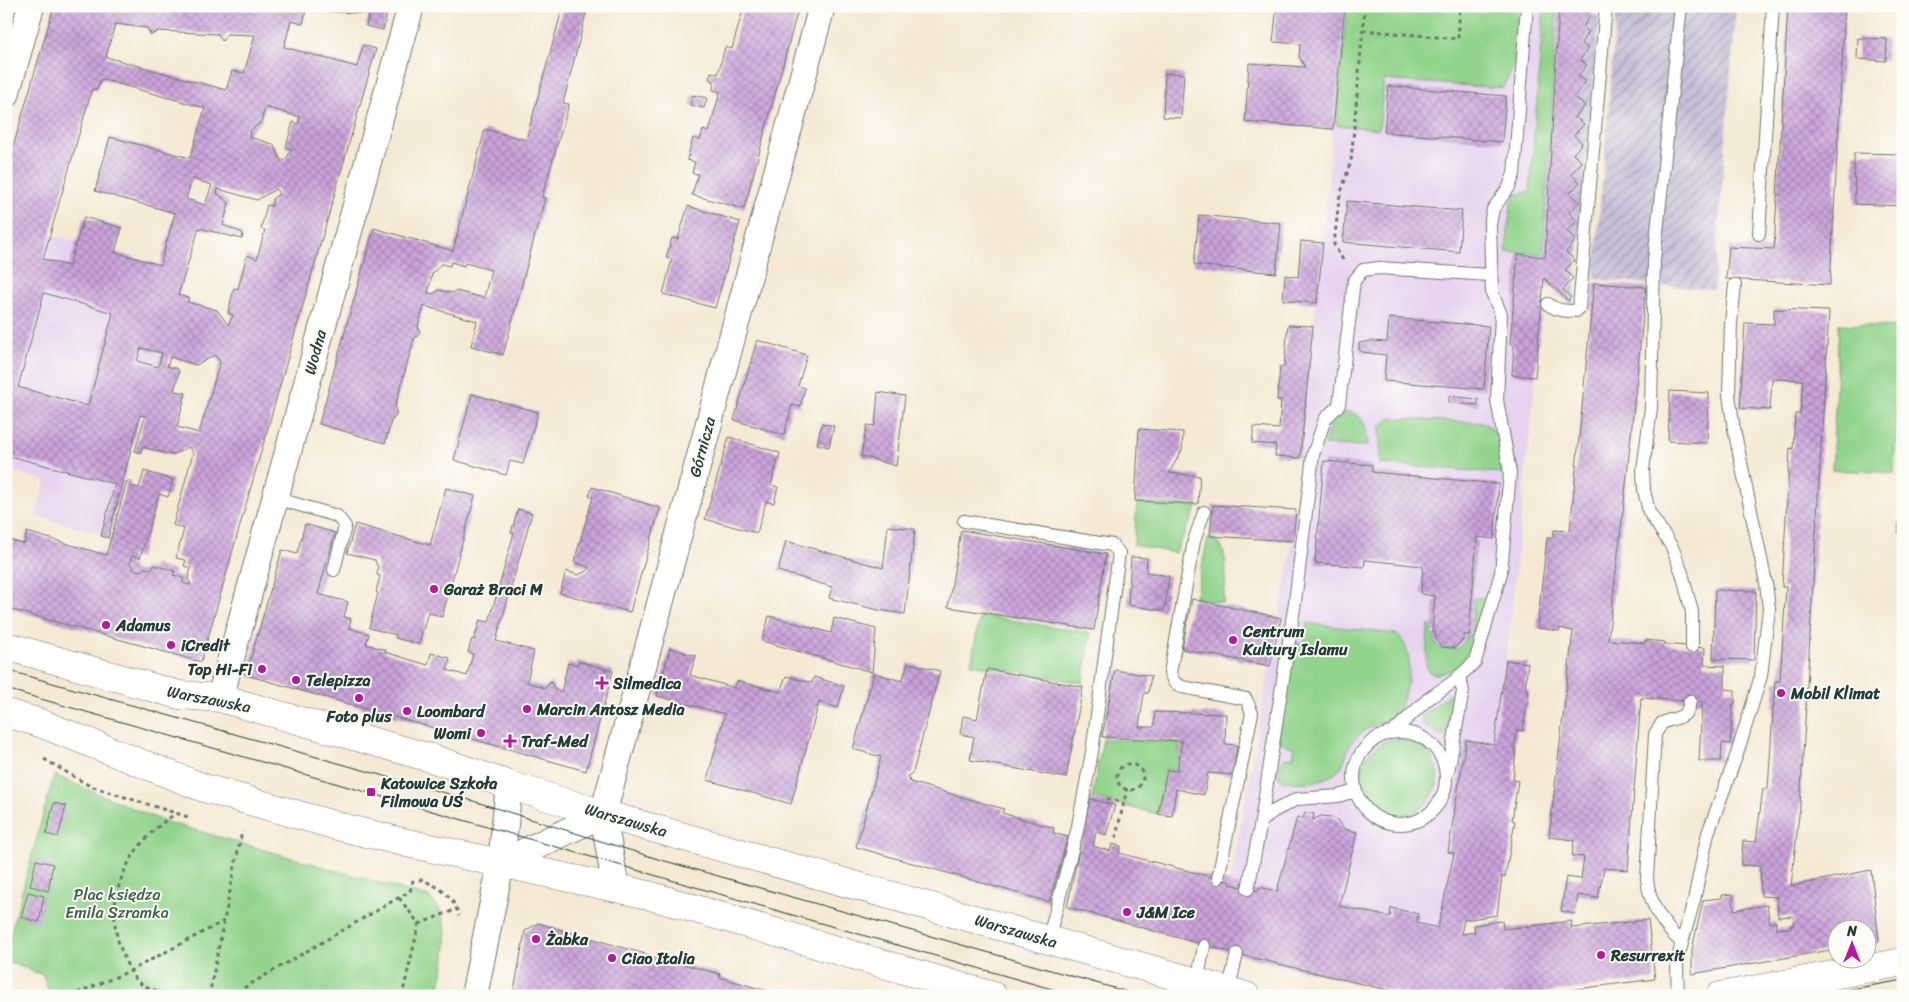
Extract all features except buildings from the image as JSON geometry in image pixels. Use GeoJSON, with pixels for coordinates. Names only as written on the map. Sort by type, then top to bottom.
{"type":"FeatureCollection","features":[{"type":"Feature","properties":{"kind":"street"},"geometry":{"type":"LineString","coordinates":[[6,96],[31,6]]}},
{"type":"Feature","properties":{"kind":"street","name":"Wodna"},"geometry":{"type":"LineString","coordinates":[[220,698],[410,6]]}},
{"type":"Feature","properties":{"kind":"street","name":"Górnicza"},"geometry":{"type":"LineString","coordinates":[[616,888],[603,814],[822,6]]}},
{"type":"Feature","properties":{"kind":"street","name":"Warszawska"},"geometry":{"type":"LineString","coordinates":[[6,646],[179,695],[220,698],[434,758],[509,785],[603,814],[1237,994]]}},
{"type":"Feature","properties":{"kind":"street"},"geometry":{"type":"LineString","coordinates":[[6,713],[40,723],[204,788],[341,827],[648,896],[993,996]]}},
{"type":"Feature","properties":{"kind":"street"},"geometry":{"type":"LineString","coordinates":[[474,996],[501,864],[509,785]]}},
{"type":"Feature","properties":{"kind":"street"},"geometry":{"type":"LineString","coordinates":[[501,864],[603,814]]}},
{"type":"Feature","properties":{"kind":"street"},"geometry":{"type":"LineString","coordinates":[[1720,996],[1903,962]]}},
{"type":"Feature","properties":{"kind":"lane"},"geometry":{"type":"LineString","coordinates":[[1394,731],[1428,699],[1475,662],[1499,579],[1510,472],[1497,400],[1501,314],[1492,293],[1490,225],[1493,209],[1509,187],[1514,174],[1527,6]]}},
{"type":"Feature","properties":{"kind":"lane"},"geometry":{"type":"LineString","coordinates":[[1548,304],[1553,309],[1563,311],[1576,311],[1579,308],[1606,6]]}},
{"type":"Feature","properties":{"kind":"lane"},"geometry":{"type":"LineString","coordinates":[[1681,6],[1654,260],[1651,408],[1643,470],[1644,490],[1649,512],[1672,548],[1682,573],[1692,612],[1692,647]]}},
{"type":"Feature","properties":{"kind":"lane"},"geometry":{"type":"LineString","coordinates":[[1759,234],[1773,6]]}},
{"type":"Feature","properties":{"kind":"lane"},"geometry":{"type":"LineString","coordinates":[[1248,888],[1262,822],[1295,602],[1313,455],[1325,419],[1339,405],[1352,287],[1360,272],[1379,268],[1490,275]]}},
{"type":"Feature","properties":{"kind":"lane"},"geometry":{"type":"LineString","coordinates":[[1678,996],[1676,965],[1708,833],[1737,754],[1761,676],[1769,609],[1766,583],[1734,429],[1730,394],[1731,323],[1735,285]]}},
{"type":"Feature","properties":{"kind":"lane"},"geometry":{"type":"LineString","coordinates":[[275,498],[337,516],[345,526],[334,570]]}},
{"type":"Feature","properties":{"kind":"lane"},"geometry":{"type":"LineString","coordinates":[[1204,512],[1194,540],[1170,673],[1174,682],[1182,687],[1246,699],[1252,713],[1218,878]]}},
{"type":"Feature","properties":{"kind":"lane"},"geometry":{"type":"LineString","coordinates":[[964,521],[1112,545],[1119,553],[1092,752],[1077,831],[1048,940]]}},
{"type":"Feature","properties":{"kind":"lane"},"geometry":{"type":"LineString","coordinates":[[1447,777],[1445,762],[1437,748],[1425,738],[1410,732],[1394,731],[1379,736],[1366,746],[1357,760],[1354,775],[1355,791],[1362,804],[1372,815],[1386,822],[1400,825],[1415,822],[1428,816],[1438,805],[1445,792],[1463,691],[1459,676]]}},
{"type":"Feature","properties":{"kind":"lane"},"geometry":{"type":"LineString","coordinates":[[1682,943],[1660,919],[1648,893],[1647,880],[1655,734],[1662,723],[1683,716],[1689,710],[1690,701]]}},
{"type":"Feature","properties":{"kind":"lane"},"geometry":{"type":"LineString","coordinates":[[1262,822],[1272,812],[1297,799],[1338,796],[1355,791]]}},
{"type":"Feature","properties":{"kind":"lane"},"geometry":{"type":"LineString","coordinates":[[1197,982],[1204,946]]}},
{"type":"Feature","properties":{"kind":"lane"},"geometry":{"type":"LineString","coordinates":[[1237,954],[1237,994]]}},
{"type":"Feature","properties":{"kind":"path"},"geometry":{"type":"LineString","coordinates":[[1360,272],[1342,260],[1334,245],[1342,182],[1351,161],[1365,6]]}},
{"type":"Feature","properties":{"kind":"path"},"geometry":{"type":"LineString","coordinates":[[1363,30],[1458,39],[1460,6]]}},
{"type":"Feature","properties":{"kind":"path"},"geometry":{"type":"LineString","coordinates":[[1133,764],[1140,769],[1143,781],[1138,788],[1127,789],[1119,784],[1118,776],[1121,768],[1133,764]]}},
{"type":"Feature","properties":{"kind":"path"},"geometry":{"type":"LineString","coordinates":[[1118,837],[1116,836],[1127,789]]}},
{"type":"Feature","properties":{"kind":"path"},"geometry":{"type":"LineString","coordinates":[[172,996],[138,982],[130,971],[120,948],[115,928],[114,904],[122,874],[137,851],[163,821],[175,813]]}},
{"type":"Feature","properties":{"kind":"path"},"geometry":{"type":"LineString","coordinates":[[209,996],[242,831]]}},
{"type":"Feature","properties":{"kind":"path"},"geometry":{"type":"LineString","coordinates":[[230,996],[410,891],[414,877]]}},
{"type":"Feature","properties":{"kind":"path"},"geometry":{"type":"LineString","coordinates":[[399,898],[419,924]]}},
{"type":"Feature","properties":{"kind":"path"},"geometry":{"type":"LineString","coordinates":[[419,924],[457,909]]}},
{"type":"Feature","properties":{"kind":"path"},"geometry":{"type":"LineString","coordinates":[[70,996],[130,971],[224,920]]}},
{"type":"Feature","properties":{"kind":"path"},"geometry":{"type":"LineString","coordinates":[[402,996],[419,924]]}},
{"type":"Feature","properties":{"kind":"shaded area"},"geometry":{"type":"Polygon","coordinates":[[[1345,6],[1558,6],[1542,314],[1505,673],[1477,858],[1461,934],[1218,949],[1293,541],[1345,6]]]}},
{"type":"Feature","properties":{"kind":"shaded area"},"geometry":{"type":"Polygon","coordinates":[[[1559,6],[1582,6],[1599,18],[1573,306],[1543,282],[1559,6]]]}},
{"type":"Feature","properties":{"kind":"shaded area"},"geometry":{"type":"Polygon","coordinates":[[[1617,6],[1736,6],[1714,290],[1594,279],[1617,6]]]}},
{"type":"Feature","properties":{"kind":"shaded area"},"geometry":{"type":"Polygon","coordinates":[[[6,222],[186,273],[145,416],[140,415],[108,538],[101,536],[101,534],[36,516],[46,480],[6,470],[6,222]]]}},
{"type":"Feature","properties":{"kind":"green space"},"geometry":{"type":"Polygon","coordinates":[[[1347,6],[1517,6],[1514,65],[1503,88],[1384,80],[1379,129],[1336,125],[1347,6]]]}},
{"type":"Feature","properties":{"kind":"green space"},"geometry":{"type":"Polygon","coordinates":[[[1544,6],[1557,6],[1543,254],[1506,252],[1511,202],[1516,195],[1530,191],[1544,6]]]}},
{"type":"Feature","properties":{"kind":"green space"},"geometry":{"type":"Polygon","coordinates":[[[1839,324],[1901,327],[1894,473],[1832,470],[1839,324]]]}},
{"type":"Feature","properties":{"kind":"green space"},"geometry":{"type":"Polygon","coordinates":[[[1349,412],[1362,420],[1366,429],[1368,446],[1324,445],[1329,428],[1334,420],[1338,416],[1349,412]]]}},
{"type":"Feature","properties":{"kind":"green space"},"geometry":{"type":"Polygon","coordinates":[[[1391,418],[1484,423],[1491,427],[1500,445],[1502,473],[1380,464],[1380,427],[1391,418]]]}},
{"type":"Feature","properties":{"kind":"green space"},"geometry":{"type":"Polygon","coordinates":[[[1137,503],[1198,506],[1175,553],[1134,545],[1137,503]]]}},
{"type":"Feature","properties":{"kind":"green space"},"geometry":{"type":"Polygon","coordinates":[[[1208,538],[1216,541],[1224,555],[1226,576],[1223,603],[1195,598],[1208,538]]]}},
{"type":"Feature","properties":{"kind":"green space"},"geometry":{"type":"Polygon","coordinates":[[[1474,598],[1486,598],[1475,635],[1464,659],[1444,673],[1431,674],[1426,665],[1428,626],[1431,626],[1431,633],[1439,648],[1457,649],[1464,642],[1466,636],[1471,636],[1474,598]]]}},
{"type":"Feature","properties":{"kind":"green space"},"geometry":{"type":"Polygon","coordinates":[[[980,615],[1091,633],[1083,683],[971,664],[980,615]]]}},
{"type":"Feature","properties":{"kind":"green space"},"geometry":{"type":"Polygon","coordinates":[[[1307,623],[1396,634],[1403,642],[1407,651],[1409,675],[1403,698],[1394,717],[1372,726],[1358,736],[1350,745],[1343,764],[1332,775],[1314,781],[1296,782],[1280,779],[1277,772],[1284,758],[1293,757],[1295,748],[1277,741],[1292,642],[1304,644],[1307,623]]]}},
{"type":"Feature","properties":{"kind":"green space"},"geometry":{"type":"Polygon","coordinates":[[[1450,693],[1452,698],[1446,733],[1443,737],[1422,723],[1422,716],[1450,693]]]}},
{"type":"Feature","properties":{"kind":"green space"},"geometry":{"type":"Polygon","coordinates":[[[1103,739],[1180,743],[1177,770],[1166,769],[1157,814],[1092,798],[1103,739]]]}},
{"type":"Feature","properties":{"kind":"green space"},"geometry":{"type":"Polygon","coordinates":[[[1399,739],[1413,742],[1426,750],[1434,763],[1437,777],[1434,791],[1426,804],[1413,812],[1399,815],[1385,812],[1372,804],[1364,791],[1361,777],[1364,763],[1372,750],[1385,742],[1399,739]]]}},
{"type":"Feature","properties":{"kind":"green space","name":"Plac księdza Emila Szramka"},"geometry":{"type":"Polygon","coordinates":[[[54,775],[163,821],[429,897],[438,907],[446,931],[445,957],[438,996],[50,996],[43,975],[6,961],[6,950],[54,775]]]}},
{"type":"Feature","properties":{"kind":"tram line"},"geometry":{"type":"LineString","coordinates":[[6,670],[470,800],[658,859],[1142,996]]}},
{"type":"Feature","properties":{"kind":"tram line"},"geometry":{"type":"LineString","coordinates":[[6,689],[1076,996]]}},
{"type":"Feature","properties":{"kind":"tram line"},"geometry":{"type":"LineString","coordinates":[[1812,996],[1903,980]]}},
{"type":"Feature","properties":{"kind":"place","name":"Garaż Braci M"},"geometry":{"type":"Point","coordinates":[434,589]}},
{"type":"Feature","properties":{"kind":"place","name":"Adamus"},"geometry":{"type":"Point","coordinates":[106,625]}},
{"type":"Feature","properties":{"kind":"place","name":"Centrum Kultury Islamu"},"geometry":{"type":"Point","coordinates":[1233,640]}},
{"type":"Feature","properties":{"kind":"place","name":"iCredit"},"geometry":{"type":"Point","coordinates":[171,645]}},
{"type":"Feature","properties":{"kind":"place","name":"Top Hi-Fi"},"geometry":{"type":"Point","coordinates":[262,669]}},
{"type":"Feature","properties":{"kind":"place","name":"Telepizza"},"geometry":{"type":"Point","coordinates":[296,680]}},
{"type":"Feature","properties":{"kind":"place","name":"Silmedica"},"geometry":{"type":"Point","coordinates":[602,683]}},
{"type":"Feature","properties":{"kind":"place","name":"Mobil Klimat"},"geometry":{"type":"Point","coordinates":[1781,693]}},
{"type":"Feature","properties":{"kind":"place","name":"Foto plus"},"geometry":{"type":"Point","coordinates":[359,698]}},
{"type":"Feature","properties":{"kind":"place","name":"Marcin Antosz Media"},"geometry":{"type":"Point","coordinates":[527,709]}},
{"type":"Feature","properties":{"kind":"place","name":"Loombard"},"geometry":{"type":"Point","coordinates":[407,711]}},
{"type":"Feature","properties":{"kind":"place","name":"Womi"},"geometry":{"type":"Point","coordinates":[481,733]}},
{"type":"Feature","properties":{"kind":"place","name":"Traf-Med"},"geometry":{"type":"Point","coordinates":[510,741]}},
{"type":"Feature","properties":{"kind":"place","name":"Katowice Szkoła Filmowa UŚ"},"geometry":{"type":"Point","coordinates":[371,792]}},
{"type":"Feature","properties":{"kind":"place","name":"J&M Ice"},"geometry":{"type":"Point","coordinates":[1127,912]}},
{"type":"Feature","properties":{"kind":"place","name":"Żabka"},"geometry":{"type":"Point","coordinates":[536,939]}},
{"type":"Feature","properties":{"kind":"place","name":"Resurrexit"},"geometry":{"type":"Point","coordinates":[1601,955]}},
{"type":"Feature","properties":{"kind":"place","name":"Ciao Italia"},"geometry":{"type":"Point","coordinates":[612,958]}}]}
